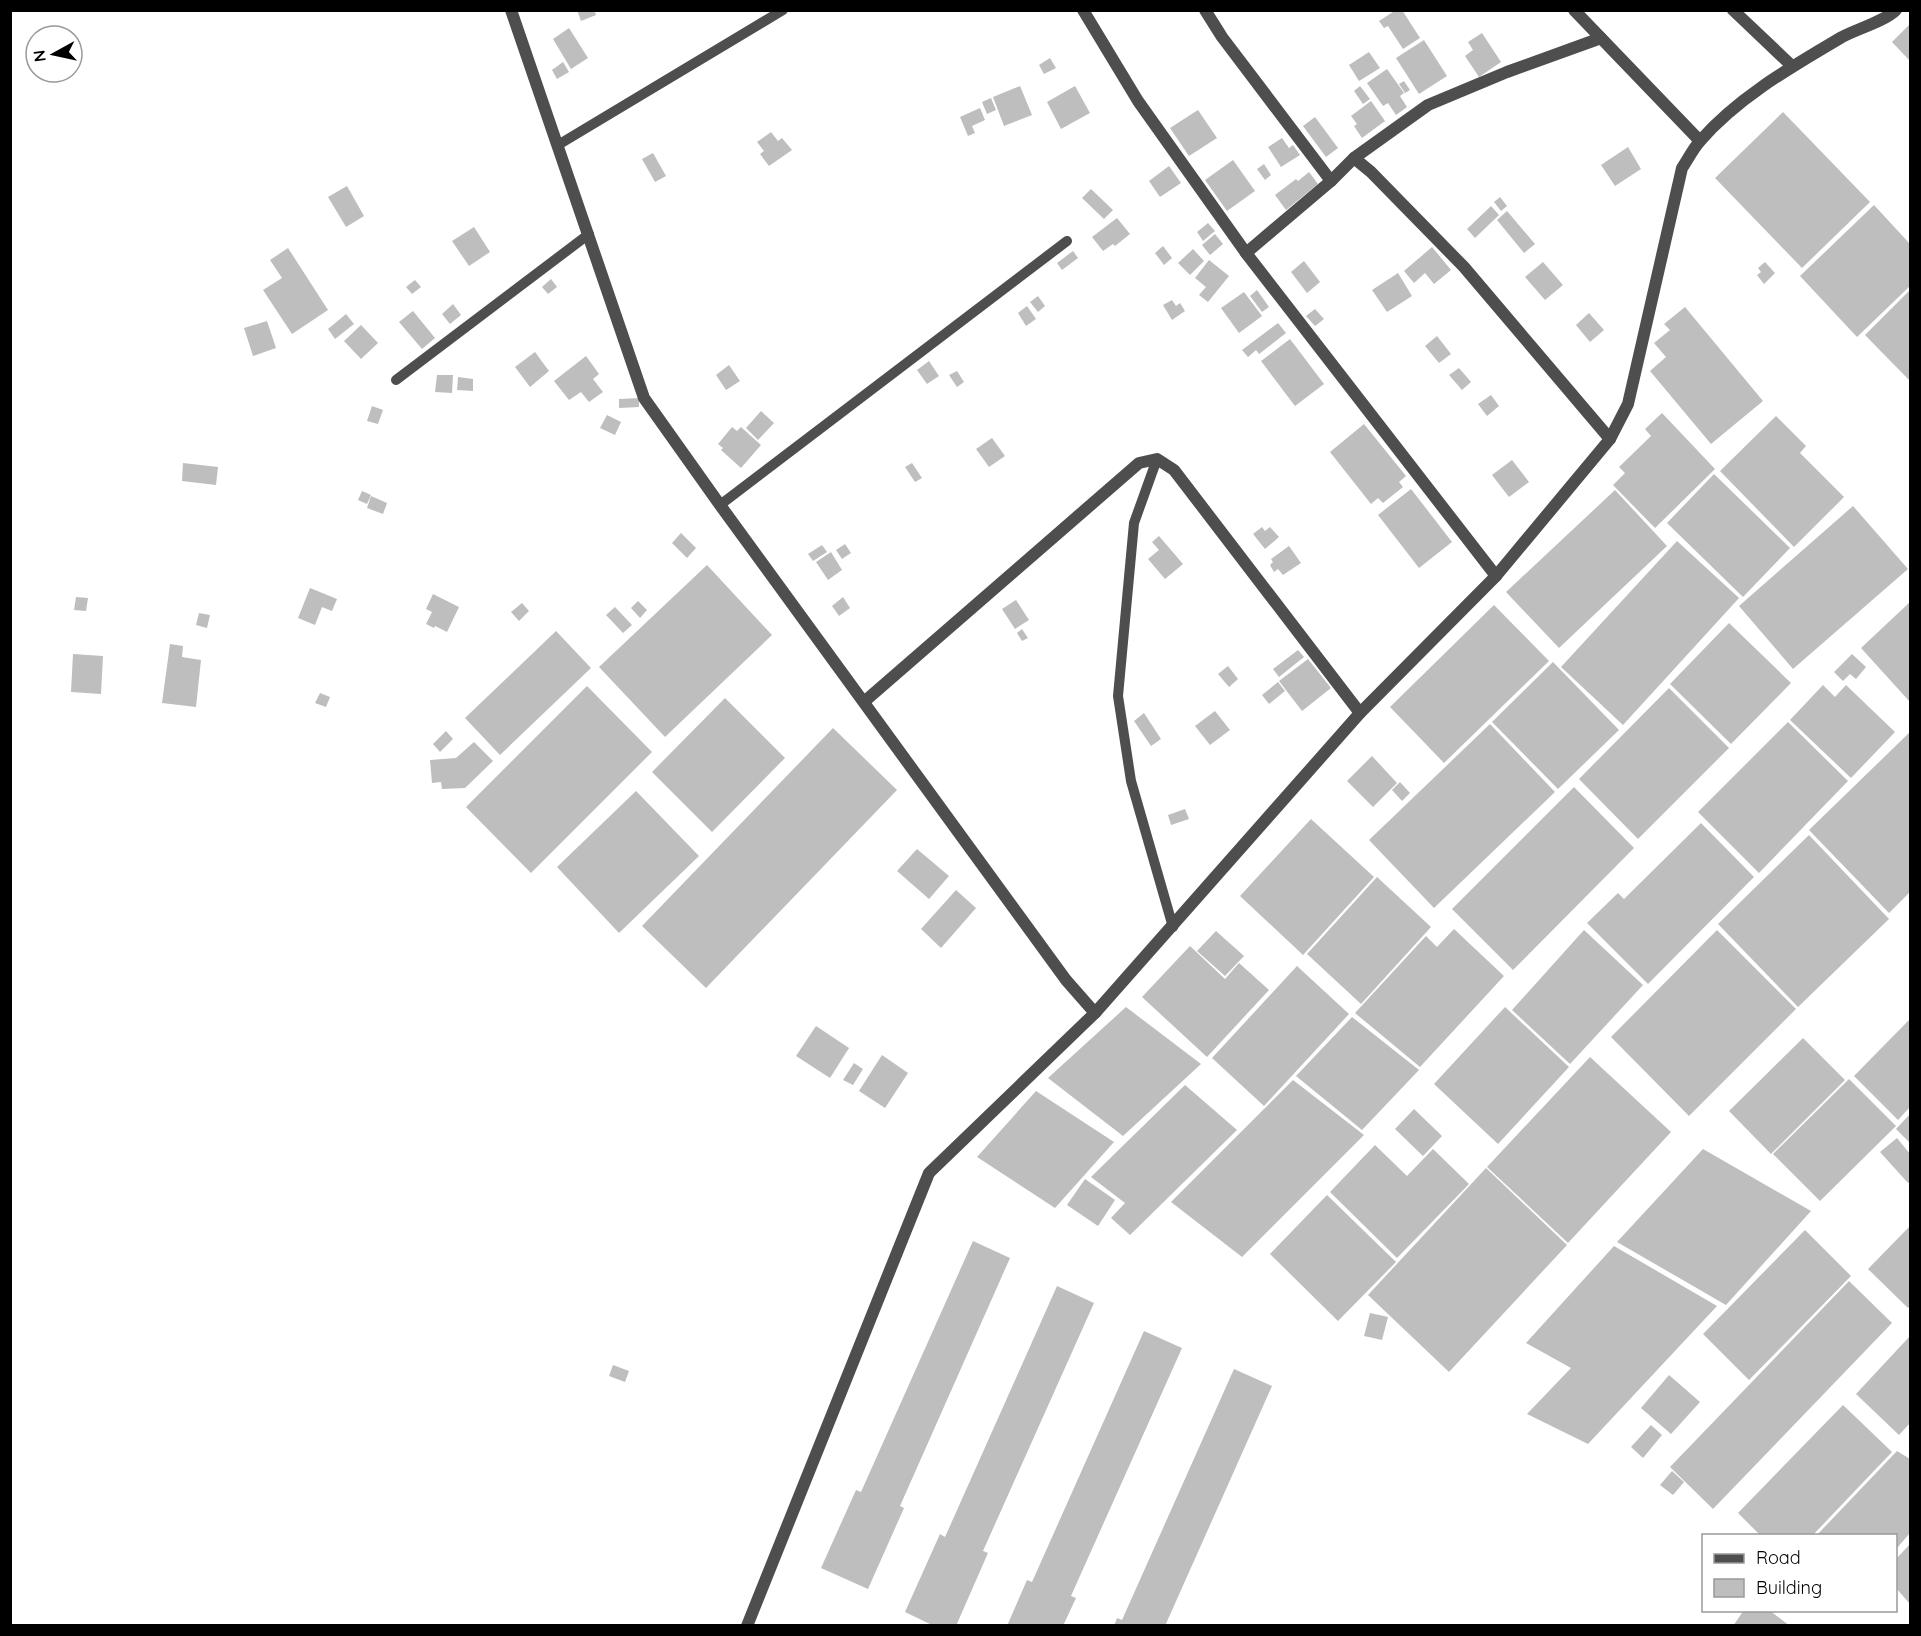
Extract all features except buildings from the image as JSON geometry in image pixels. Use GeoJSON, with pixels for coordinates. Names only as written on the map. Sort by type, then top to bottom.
{"type":"FeatureCollection","features":[{"type":"Feature","properties":{"kind":"street"},"geometry":{"type":"LineString","coordinates":[[511,10],[644,398],[1066,980],[1095,1013]]}},
{"type":"Feature","properties":{"kind":"street"},"geometry":{"type":"LineString","coordinates":[[1083,10],[1138,101],[1246,253],[1496,576]]}},
{"type":"Feature","properties":{"kind":"street"},"geometry":{"type":"LineString","coordinates":[[1205,10],[1222,37],[1330,181]]}},
{"type":"Feature","properties":{"kind":"street"},"geometry":{"type":"LineString","coordinates":[[1574,10],[1700,141]]}},
{"type":"Feature","properties":{"kind":"street"},"geometry":{"type":"LineString","coordinates":[[1733,10],[1792,66]]}},
{"type":"Feature","properties":{"kind":"street"},"geometry":{"type":"LineString","coordinates":[[747,1626],[929,1173],[1095,1013],[1360,713],[1496,576],[1610,439],[1628,404],[1682,168],[1700,141],[1745,99],[1792,66],[1858,28],[1890,16],[1896,10]]}},
{"type":"Feature","properties":{"kind":"street"},"geometry":{"type":"LineString","coordinates":[[1246,253],[1354,158],[1428,105],[1507,72],[1601,38]]}},
{"type":"Feature","properties":{"kind":"street"},"geometry":{"type":"LineString","coordinates":[[1354,158],[1371,172],[1464,267],[1610,439]]}},
{"type":"Feature","properties":{"kind":"street"},"geometry":{"type":"LineString","coordinates":[[865,701],[1139,463],[1157,459],[1174,470],[1360,713]]}},
{"type":"Feature","properties":{"kind":"lane"},"geometry":{"type":"LineString","coordinates":[[558,145],[783,10]]}},
{"type":"Feature","properties":{"kind":"lane"},"geometry":{"type":"LineString","coordinates":[[396,380],[589,234]]}},
{"type":"Feature","properties":{"kind":"lane"},"geometry":{"type":"LineString","coordinates":[[720,505],[1067,241]]}},
{"type":"Feature","properties":{"kind":"lane"},"geometry":{"type":"LineString","coordinates":[[1157,459],[1134,523],[1118,696],[1131,781],[1173,927]]}}]}
